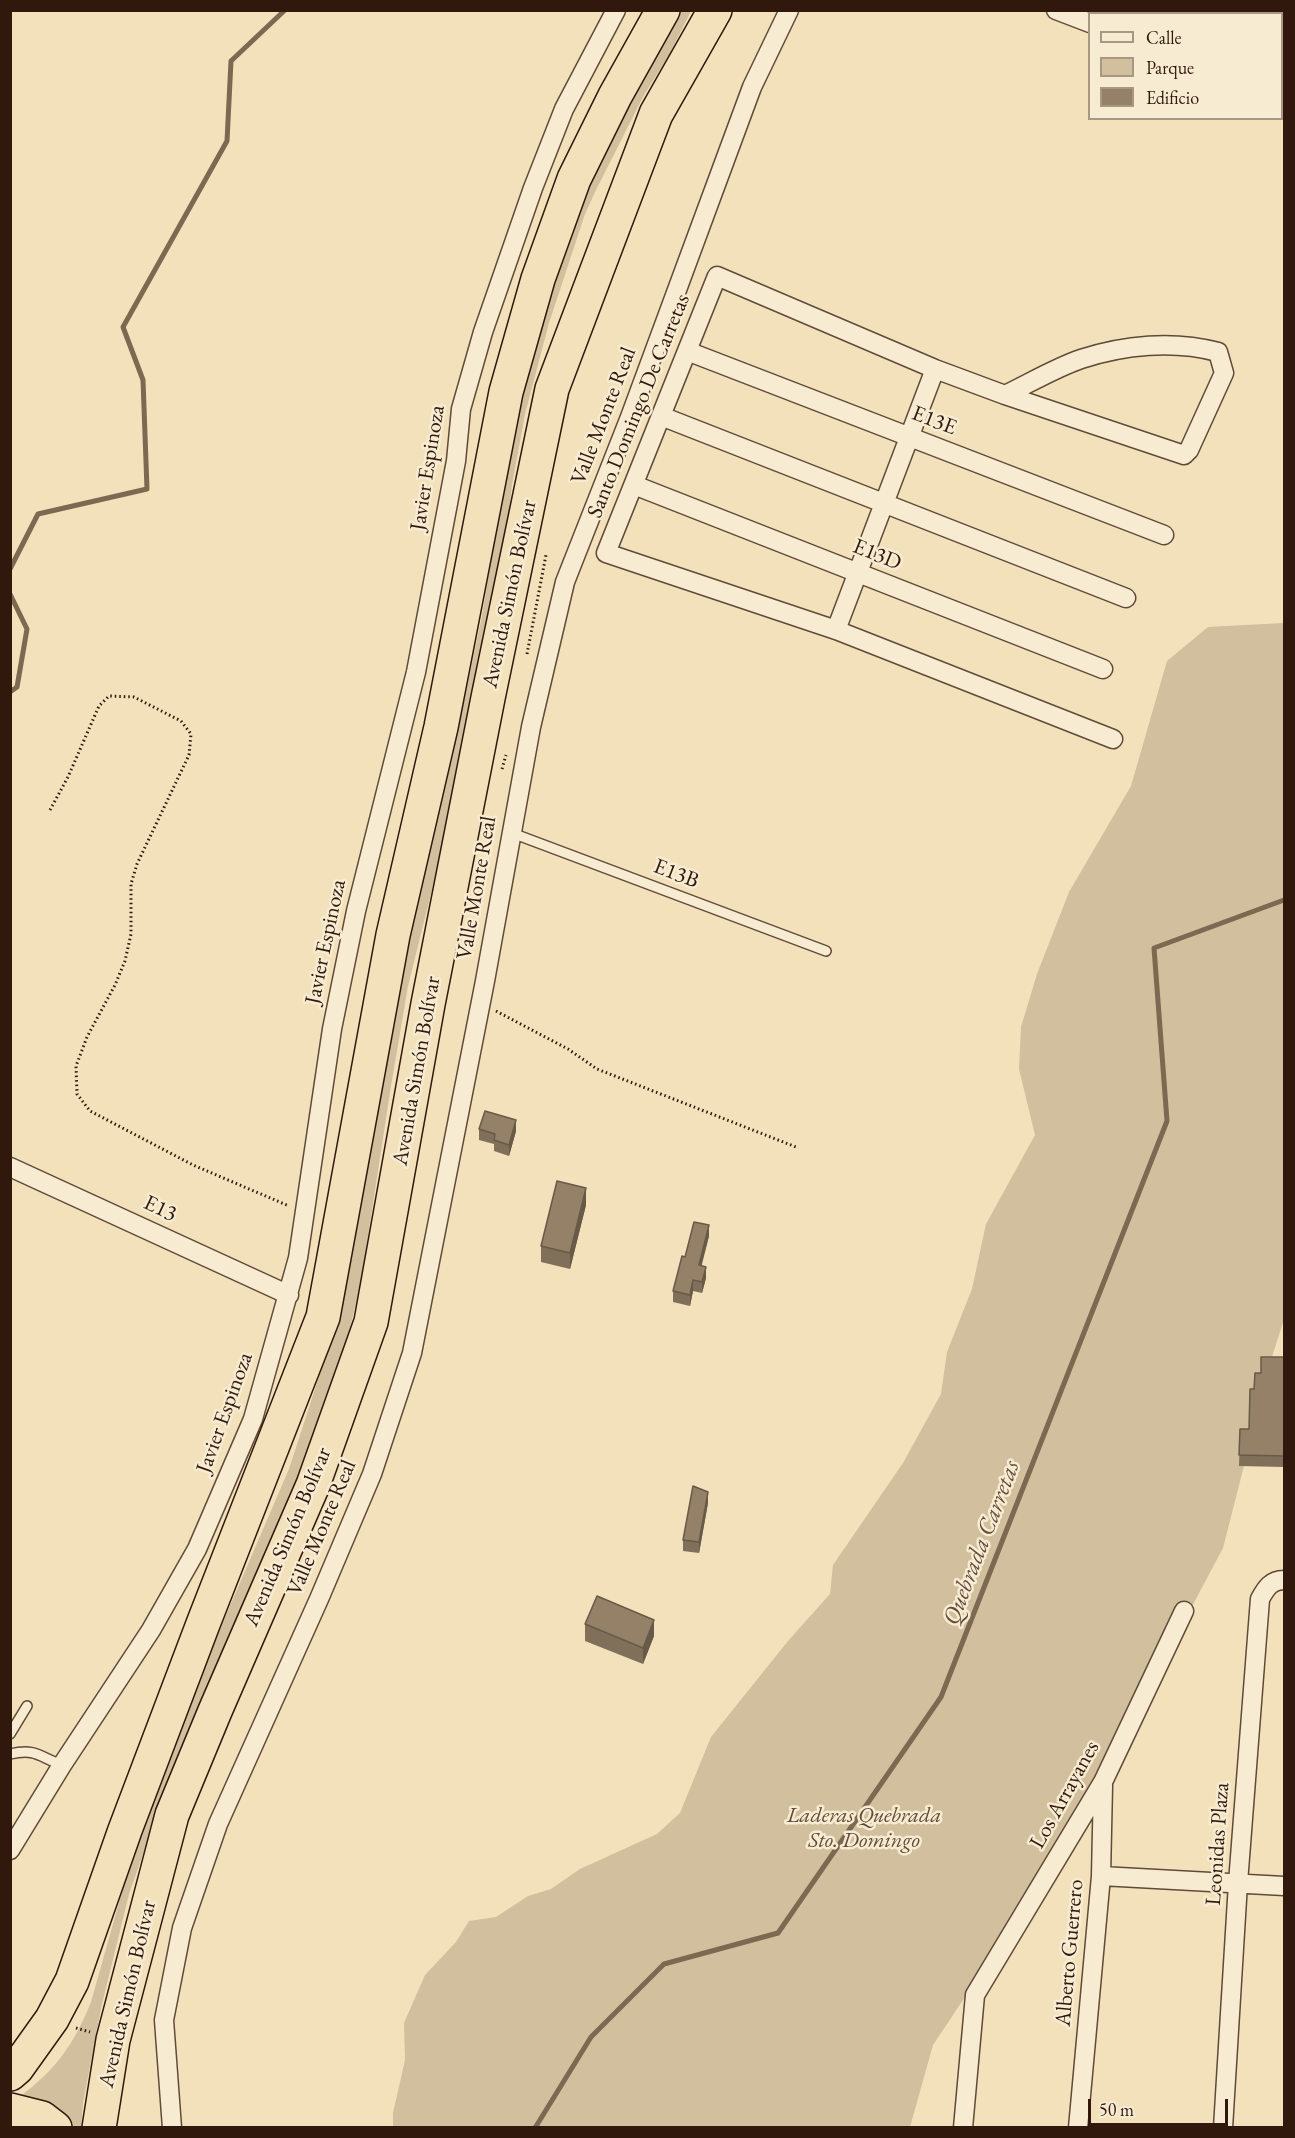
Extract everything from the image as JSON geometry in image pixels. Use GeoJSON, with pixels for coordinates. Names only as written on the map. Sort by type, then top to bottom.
{"type":"FeatureCollection","features":[{"type":"Feature","properties":{"kind":"highway","name":"Avenida Simón Bolívar"},"geometry":{"type":"LineString","coordinates":[[10,2074],[52,2019],[72,1982],[129,1819],[323,1317],[393,935],[441,727],[506,392],[538,279],[574,179],[615,96],[663,10]]}},
{"type":"Feature","properties":{"kind":"highway","name":"Avenida Simón Bolívar"},"geometry":{"type":"LineString","coordinates":[[99,2127],[113,2040],[172,1815],[214,1711],[313,1485],[371,1322],[430,993],[552,390],[656,114],[715,10]]}},
{"type":"Feature","properties":{"kind":"highway"},"geometry":{"type":"LineString","coordinates":[[10,2110],[42,2118],[55,2127]]}},
{"type":"Feature","properties":{"kind":"street","name":"Javier Espinoza"},"geometry":{"type":"LineString","coordinates":[[10,1850],[62,1765],[151,1630],[197,1549],[253,1419],[298,1258],[332,1029],[356,911],[416,672],[456,461],[461,409],[483,332],[532,189],[564,109],[616,10]]}},
{"type":"Feature","properties":{"kind":"street","name":"Valle Monte Real"},"geometry":{"type":"LineString","coordinates":[[172,2127],[164,2020],[182,1928],[218,1824],[319,1599],[372,1474],[412,1353],[531,728],[565,582],[630,417],[752,87],[789,10]]}},
{"type":"Feature","properties":{"kind":"street"},"geometry":{"type":"LineString","coordinates":[[1056,10],[1088,23]]}},
{"type":"Feature","properties":{"kind":"street","name":"Santo Domingo De Carretas"},"geometry":{"type":"LineString","coordinates":[[836,630],[606,553],[717,276],[935,369]]}},
{"type":"Feature","properties":{"kind":"street"},"geometry":{"type":"LineString","coordinates":[[1005,395],[1079,360],[1130,346],[1201,348],[1218,352],[1224,373],[1189,450],[1184,455],[1005,395],[935,369],[836,630],[1113,739]]}},
{"type":"Feature","properties":{"kind":"street","name":"E13E"},"geometry":{"type":"LineString","coordinates":[[687,351],[1164,535]]}},
{"type":"Feature","properties":{"kind":"street"},"geometry":{"type":"LineString","coordinates":[[642,385],[669,398]]}},
{"type":"Feature","properties":{"kind":"street"},"geometry":{"type":"LineString","coordinates":[[630,417],[658,423],[884,503],[1126,597]]}},
{"type":"Feature","properties":{"kind":"street","name":"E13D"},"geometry":{"type":"LineString","coordinates":[[634,485],[1102,669]]}},
{"type":"Feature","properties":{"kind":"street","name":"E13"},"geometry":{"type":"LineString","coordinates":[[10,1167],[289,1295]]}},
{"type":"Feature","properties":{"kind":"street","name":"Leonidas Plaza"},"geometry":{"type":"LineString","coordinates":[[1223,2127],[1238,1883],[1260,1599],[1268,1586],[1276,1580],[1284,1580]]}},
{"type":"Feature","properties":{"kind":"street","name":"Los Arrayanes"},"geometry":{"type":"LineString","coordinates":[[963,2127],[975,1995],[1103,1782],[1184,1611]]}},
{"type":"Feature","properties":{"kind":"street","name":"Alberto Guerrero"},"geometry":{"type":"LineString","coordinates":[[1078,2127],[1101,1876],[1103,1782]]}},
{"type":"Feature","properties":{"kind":"street"},"geometry":{"type":"LineString","coordinates":[[1101,1876],[1284,1886]]}},
{"type":"Feature","properties":{"kind":"lane","name":"E13B"},"geometry":{"type":"LineString","coordinates":[[512,833],[826,951]]}},
{"type":"Feature","properties":{"kind":"lane"},"geometry":{"type":"LineString","coordinates":[[10,1734],[27,1706]]}},
{"type":"Feature","properties":{"kind":"lane"},"geometry":{"type":"LineString","coordinates":[[10,1754],[24,1751],[34,1752],[62,1765]]}},
{"type":"Feature","properties":{"kind":"path"},"geometry":{"type":"LineString","coordinates":[[50,810],[68,777],[99,706],[109,696],[134,697],[181,721],[191,734],[189,755],[134,874],[131,884],[131,934],[125,961],[87,1037],[76,1066],[76,1094],[90,1111],[193,1165],[304,1212]]}},
{"type":"Feature","properties":{"kind":"path"},"geometry":{"type":"LineString","coordinates":[[480,1005],[504,1014],[568,1049],[597,1069],[796,1148]]}},
{"type":"Feature","properties":{"kind":"green space"},"geometry":{"type":"Polygon","coordinates":[[[672,11],[691,11],[669,55],[644,95],[585,214],[549,323],[525,414],[512,485],[503,559],[456,793],[408,986],[361,1281],[346,1345],[317,1431],[160,1806],[129,1894],[102,2004],[83,2103],[81,2127],[75,2127],[62,2114],[19,2097],[43,2077],[63,2055],[78,2031],[91,2002],[122,1892],[152,1803],[211,1650],[289,1469],[331,1340],[420,879],[454,748],[482,616],[515,410],[575,212],[672,11]]]}},
{"type":"Feature","properties":{"kind":"green space","name":"Laderas Quebrada Sto. Domingo"},"geometry":{"type":"Polygon","coordinates":[[[1284,623],[1284,1319],[1271,1360],[1223,1548],[1129,1725],[1098,1797],[933,2045],[910,2127],[393,2128],[393,2113],[405,2060],[404,2023],[425,1975],[456,1942],[469,1921],[496,1917],[528,1896],[551,1889],[580,1869],[657,1834],[680,1813],[711,1737],[788,1641],[830,1594],[833,1565],[903,1463],[941,1394],[947,1352],[972,1289],[986,1224],[1035,1135],[1019,1069],[1021,1027],[1037,974],[1069,892],[1131,786],[1167,661],[1208,627],[1284,623]]]}},
{"type":"Feature","properties":{"kind":"building"},"geometry":{"type":"Polygon","coordinates":[[[485,1111],[516,1120],[509,1145],[494,1140],[495,1134],[479,1129],[485,1111]]]}},
{"type":"Feature","properties":{"kind":"building"},"geometry":{"type":"Polygon","coordinates":[[[557,1181],[586,1188],[570,1253],[541,1246],[557,1181]]]}},
{"type":"Feature","properties":{"kind":"building"},"geometry":{"type":"Polygon","coordinates":[[[694,1222],[709,1225],[699,1265],[706,1267],[702,1282],[693,1280],[690,1295],[673,1291],[694,1222]]]}},
{"type":"Feature","properties":{"kind":"building"},"geometry":{"type":"Polygon","coordinates":[[[1261,1357],[1284,1357],[1284,1456],[1239,1455],[1240,1429],[1249,1429],[1250,1389],[1254,1389],[1255,1373],[1261,1373],[1261,1357]]]}},
{"type":"Feature","properties":{"kind":"building"},"geometry":{"type":"Polygon","coordinates":[[[693,1486],[708,1492],[699,1542],[683,1540],[693,1486]]]}},
{"type":"Feature","properties":{"kind":"building"},"geometry":{"type":"Polygon","coordinates":[[[597,1596],[654,1620],[643,1648],[585,1624],[597,1596]]]}},
{"type":"Feature","properties":{"kind":"waterway"},"geometry":{"type":"LineString","coordinates":[[10,569],[38,514],[147,489],[143,380],[123,327],[227,141],[231,61],[285,10]]}},
{"type":"Feature","properties":{"kind":"waterway"},"geometry":{"type":"LineString","coordinates":[[10,594],[27,629],[17,687],[10,692]]}},
{"type":"Feature","properties":{"kind":"waterway","name":"Quebrada Carretas"},"geometry":{"type":"LineString","coordinates":[[535,2128],[591,2037],[664,1964],[778,1933],[941,1697],[1167,1121],[1154,948],[1284,900]]}}]}
